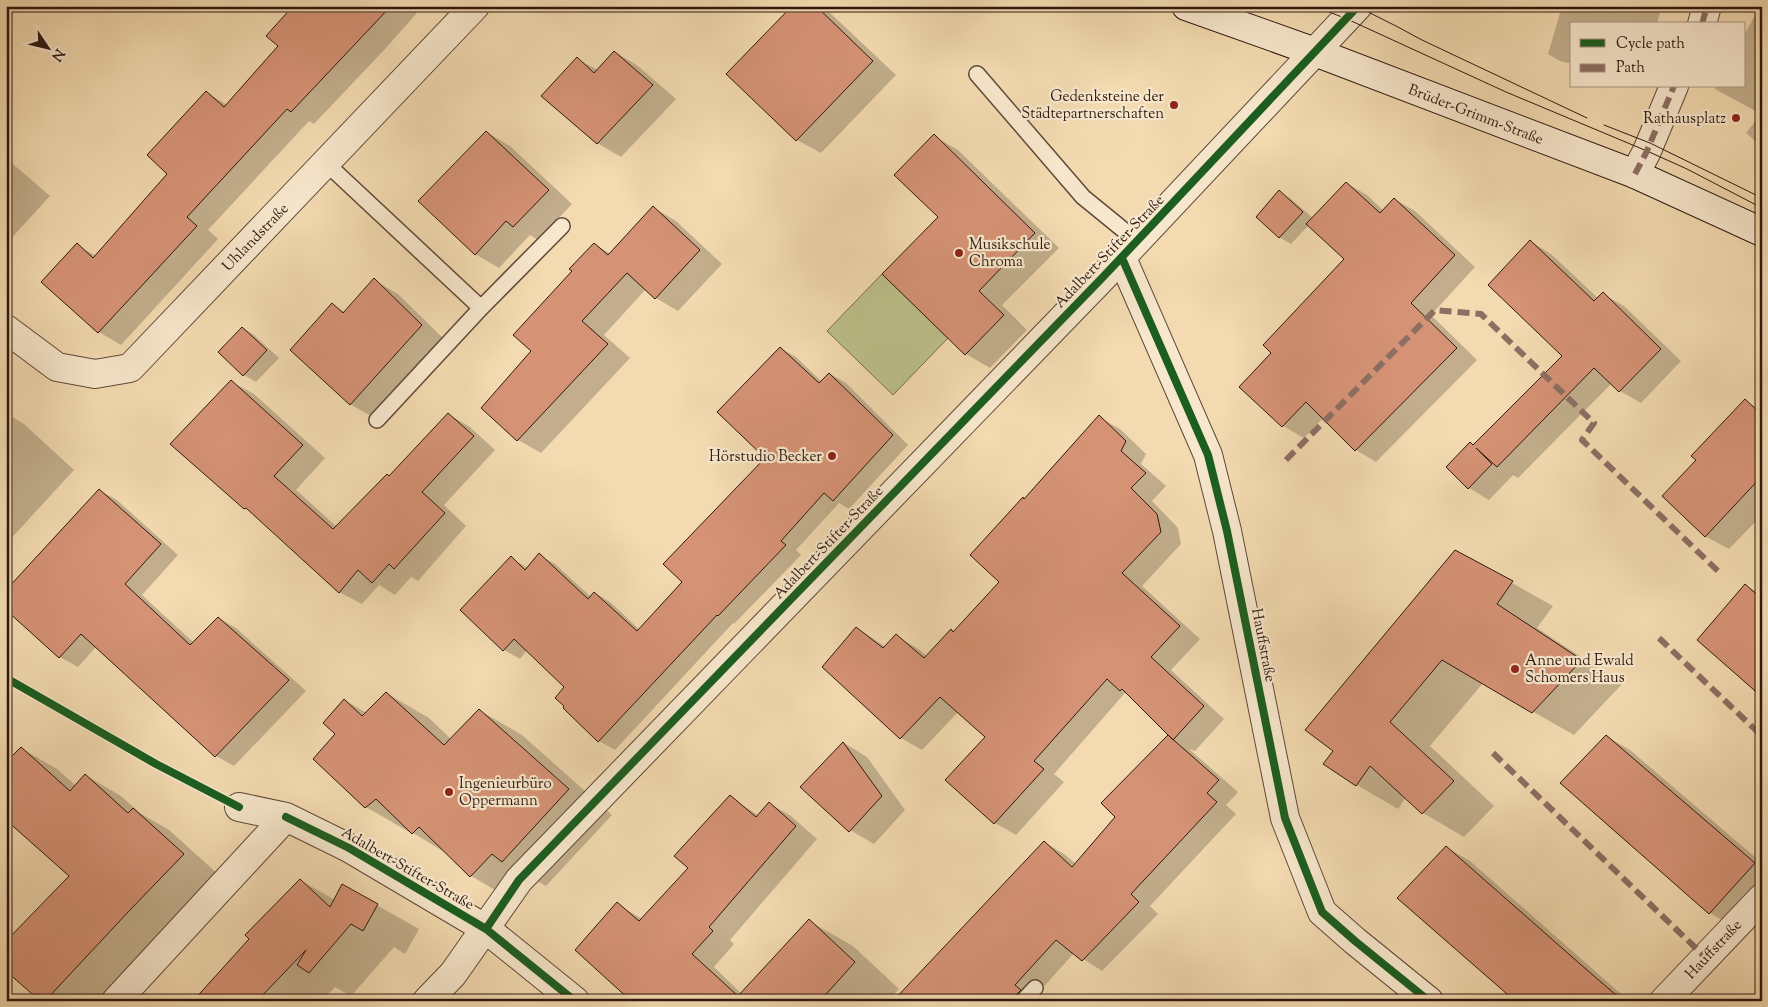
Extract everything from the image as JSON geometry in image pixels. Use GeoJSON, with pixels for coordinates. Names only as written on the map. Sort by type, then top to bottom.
{"type":"FeatureCollection","features":[{"type":"Feature","properties":{"kind":"street","name":"Uhlandstraße"},"geometry":{"type":"LineString","coordinates":[[6,328],[57,367],[94,374],[130,368],[475,6]]}},
{"type":"Feature","properties":{"kind":"street","name":"Brüder-Grimm-Straße"},"geometry":{"type":"LineString","coordinates":[[1186,6],[1315,52],[1635,174],[1762,232]]}},
{"type":"Feature","properties":{"kind":"street"},"geometry":{"type":"LineString","coordinates":[[1703,22],[1707,6]]}},
{"type":"Feature","properties":{"kind":"street","name":"Adalbert-Stifter-Straße"},"geometry":{"type":"LineString","coordinates":[[240,807],[286,817],[349,848],[486,929],[519,880],[1130,250],[1315,52],[1350,8]]}},
{"type":"Feature","properties":{"kind":"street"},"geometry":{"type":"LineString","coordinates":[[1635,174],[1647,151],[1673,88]]}},
{"type":"Feature","properties":{"kind":"street","name":"Hauffstraße"},"geometry":{"type":"LineString","coordinates":[[1130,250],[1208,455],[1227,531],[1285,818],[1322,912],[1429,1001]]}},
{"type":"Feature","properties":{"kind":"street"},"geometry":{"type":"LineString","coordinates":[[116,1001],[286,817]]}},
{"type":"Feature","properties":{"kind":"street","name":"Hauffstraße"},"geometry":{"type":"LineString","coordinates":[[1664,1001],[1762,898]]}},
{"type":"Feature","properties":{"kind":"street"},"geometry":{"type":"LineString","coordinates":[[431,997],[453,974],[486,929],[575,1001]]}},
{"type":"Feature","properties":{"kind":"lane"},"geometry":{"type":"LineString","coordinates":[[977,74],[1130,250]]}},
{"type":"Feature","properties":{"kind":"lane"},"geometry":{"type":"LineString","coordinates":[[326,163],[481,308]]}},
{"type":"Feature","properties":{"kind":"lane"},"geometry":{"type":"LineString","coordinates":[[377,420],[481,308],[562,226]]}},
{"type":"Feature","properties":{"kind":"lane"},"geometry":{"type":"LineString","coordinates":[[1023,1001],[1035,988]]}},
{"type":"Feature","properties":{"kind":"green space"},"geometry":{"type":"Polygon","coordinates":[[[882,274],[948,338],[893,395],[827,331],[882,274]]]}},
{"type":"Feature","properties":{"kind":"building"},"geometry":{"type":"Polygon","coordinates":[[[293,6],[391,6],[291,112],[287,109],[187,217],[197,226],[98,333],[41,282],[77,243],[93,258],[167,174],[147,155],[206,91],[224,107],[278,46],[266,36],[293,6]]]}},
{"type":"Feature","properties":{"kind":"building"},"geometry":{"type":"Polygon","coordinates":[[[792,6],[816,6],[873,61],[796,141],[726,74],[792,6]]]}},
{"type":"Feature","properties":{"kind":"building"},"geometry":{"type":"Polygon","coordinates":[[[614,51],[653,85],[597,144],[541,96],[577,57],[594,73],[614,51]]]}},
{"type":"Feature","properties":{"kind":"building"},"geometry":{"type":"Polygon","coordinates":[[[486,131],[549,190],[513,227],[506,221],[475,255],[418,201],[486,131]]]}},
{"type":"Feature","properties":{"kind":"building","name":"Musikschule Chroma"},"geometry":{"type":"Polygon","coordinates":[[[934,134],[1035,233],[979,291],[1004,315],[965,355],[882,274],[938,217],[894,175],[934,134]]]}},
{"type":"Feature","properties":{"kind":"building"},"geometry":{"type":"Polygon","coordinates":[[[1346,182],[1380,213],[1394,198],[1455,255],[1411,303],[1457,348],[1355,451],[1306,402],[1282,427],[1239,387],[1271,353],[1263,345],[1344,259],[1306,224],[1346,182]]]}},
{"type":"Feature","properties":{"kind":"building"},"geometry":{"type":"Polygon","coordinates":[[[1279,190],[1303,212],[1279,238],[1256,217],[1279,190]]]}},
{"type":"Feature","properties":{"kind":"building"},"geometry":{"type":"Polygon","coordinates":[[[653,206],[700,250],[655,299],[627,273],[582,321],[608,344],[517,441],[481,408],[531,351],[513,335],[572,271],[569,269],[594,243],[608,255],[653,206]]]}},
{"type":"Feature","properties":{"kind":"building"},"geometry":{"type":"Polygon","coordinates":[[[1530,240],[1594,301],[1603,292],[1661,349],[1619,392],[1594,368],[1497,467],[1476,448],[1492,464],[1468,489],[1446,467],[1470,442],[1473,445],[1562,356],[1488,285],[1530,240]]]}},
{"type":"Feature","properties":{"kind":"building"},"geometry":{"type":"Polygon","coordinates":[[[374,278],[422,325],[350,405],[290,350],[332,303],[343,313],[374,278]]]}},
{"type":"Feature","properties":{"kind":"building"},"geometry":{"type":"Polygon","coordinates":[[[242,327],[267,350],[243,376],[218,352],[242,327]]]}},
{"type":"Feature","properties":{"kind":"building"},"geometry":{"type":"Polygon","coordinates":[[[780,347],[819,383],[829,373],[893,435],[833,501],[824,493],[781,541],[786,545],[717,615],[598,742],[555,698],[564,687],[514,639],[503,651],[460,610],[511,556],[525,570],[539,553],[588,599],[594,592],[637,631],[682,582],[663,564],[765,458],[717,412],[780,347]]]}},
{"type":"Feature","properties":{"kind":"building"},"geometry":{"type":"Polygon","coordinates":[[[231,380],[303,445],[274,476],[333,529],[387,474],[389,476],[448,413],[474,436],[422,492],[445,513],[394,569],[389,564],[372,583],[358,570],[339,593],[246,508],[244,509],[170,444],[231,380]]]}},
{"type":"Feature","properties":{"kind":"building"},"geometry":{"type":"Polygon","coordinates":[[[1745,399],[1762,415],[1762,476],[1705,537],[1662,496],[1696,460],[1691,456],[1745,399]]]}},
{"type":"Feature","properties":{"kind":"building"},"geometry":{"type":"Polygon","coordinates":[[[1099,415],[1126,441],[1121,451],[1146,473],[1131,488],[1157,514],[1161,532],[1122,573],[1180,626],[1151,657],[1204,706],[1173,740],[1122,689],[1120,691],[1107,679],[1034,761],[1044,769],[994,824],[945,780],[985,737],[940,697],[900,739],[822,667],[856,627],[883,648],[896,634],[924,658],[951,629],[953,632],[999,582],[970,555],[1023,497],[1024,499],[1099,415]]]}},
{"type":"Feature","properties":{"kind":"building"},"geometry":{"type":"Polygon","coordinates":[[[99,489],[161,544],[125,584],[190,645],[218,617],[289,680],[215,757],[81,634],[59,658],[6,610],[6,590],[99,489]]]}},
{"type":"Feature","properties":{"kind":"building","name":"Anne und Ewald Schomers Haus"},"geometry":{"type":"Polygon","coordinates":[[[1455,550],[1513,581],[1497,604],[1582,660],[1532,713],[1442,660],[1390,722],[1454,781],[1422,814],[1370,766],[1356,786],[1323,764],[1333,751],[1305,730],[1455,550]]]}},
{"type":"Feature","properties":{"kind":"building"},"geometry":{"type":"Polygon","coordinates":[[[1745,584],[1762,599],[1762,697],[1697,640],[1745,584]]]}},
{"type":"Feature","properties":{"kind":"building"},"geometry":{"type":"Polygon","coordinates":[[[386,692],[444,745],[479,709],[569,789],[502,862],[492,854],[470,877],[419,827],[412,834],[376,799],[365,808],[313,759],[335,734],[323,723],[344,699],[362,716],[386,692]]]}},
{"type":"Feature","properties":{"kind":"building"},"geometry":{"type":"Polygon","coordinates":[[[1168,735],[1219,780],[1207,793],[1217,802],[1131,894],[1139,902],[1082,961],[1056,940],[1015,985],[1021,990],[1016,995],[1014,1001],[893,1001],[1044,841],[1072,867],[1115,817],[1101,803],[1168,735]]]}},
{"type":"Feature","properties":{"kind":"building"},"geometry":{"type":"Polygon","coordinates":[[[1606,735],[1755,863],[1709,914],[1560,783],[1606,735]]]}},
{"type":"Feature","properties":{"kind":"building"},"geometry":{"type":"Polygon","coordinates":[[[843,742],[882,796],[849,832],[800,787],[843,742]]]}},
{"type":"Feature","properties":{"kind":"building"},"geometry":{"type":"Polygon","coordinates":[[[21,747],[70,791],[85,774],[128,813],[133,808],[184,854],[45,1001],[40,1001],[6,971],[6,941],[69,876],[6,820],[6,762],[21,747]]]}},
{"type":"Feature","properties":{"kind":"building"},"geometry":{"type":"Polygon","coordinates":[[[730,795],[756,817],[769,802],[796,826],[709,927],[713,931],[692,954],[738,996],[809,919],[855,962],[820,1001],[631,1001],[575,950],[617,902],[639,921],[688,868],[674,856],[730,795]]]}},
{"type":"Feature","properties":{"kind":"building"},"geometry":{"type":"Polygon","coordinates":[[[1446,846],[1623,1001],[1515,1001],[1397,898],[1446,846]]]}},
{"type":"Feature","properties":{"kind":"building"},"geometry":{"type":"Polygon","coordinates":[[[300,879],[330,907],[342,884],[378,904],[363,931],[351,924],[309,973],[297,965],[306,950],[257,1001],[193,1001],[249,939],[245,935],[300,879]]]}},
{"type":"Feature","properties":{"kind":"tram line"},"geometry":{"type":"LineString","coordinates":[[1314,6],[1347,19],[1506,92],[1687,169],[1762,208]]}},
{"type":"Feature","properties":{"kind":"tram line"},"geometry":{"type":"LineString","coordinates":[[1356,6],[1422,40],[1587,118]]}},
{"type":"Feature","properties":{"kind":"tram line"},"geometry":{"type":"LineString","coordinates":[[1604,125],[1650,143],[1762,198]]}},
{"type":"Feature","properties":{"kind":"marked path"},"geometry":{"type":"LineString","coordinates":[[1703,22],[1707,6]]}},
{"type":"Feature","properties":{"kind":"marked path"},"geometry":{"type":"LineString","coordinates":[[1635,174],[1647,151],[1673,88]]}},
{"type":"Feature","properties":{"kind":"marked path"},"geometry":{"type":"LineString","coordinates":[[1286,460],[1435,310],[1481,314],[1594,423],[1582,440],[1720,573]]}},
{"type":"Feature","properties":{"kind":"marked path"},"geometry":{"type":"LineString","coordinates":[[1659,638],[1762,736]]}},
{"type":"Feature","properties":{"kind":"marked path"},"geometry":{"type":"LineString","coordinates":[[1493,753],[1705,957]]}},
{"type":"Feature","properties":{"kind":"cycle path"},"geometry":{"type":"LineString","coordinates":[[486,929],[519,880],[1103,277],[1358,6]]}},
{"type":"Feature","properties":{"kind":"cycle path"},"geometry":{"type":"LineString","coordinates":[[1122,258],[1208,455],[1227,531],[1285,818],[1322,912],[1429,1001]]}},
{"type":"Feature","properties":{"kind":"cycle path"},"geometry":{"type":"LineString","coordinates":[[6,678],[156,764],[239,807]]}},
{"type":"Feature","properties":{"kind":"cycle path"},"geometry":{"type":"LineString","coordinates":[[286,817],[349,848],[486,929],[575,1001]]}},
{"type":"Feature","properties":{"kind":"place","name":"Gedenksteine der Städtepartnerschaften"},"geometry":{"type":"Point","coordinates":[1174,105]}},
{"type":"Feature","properties":{"kind":"place","name":"Rathausplatz"},"geometry":{"type":"Point","coordinates":[1736,118]}},
{"type":"Feature","properties":{"kind":"place","name":"Musikschule Chroma"},"geometry":{"type":"Point","coordinates":[959,253]}},
{"type":"Feature","properties":{"kind":"place","name":"Hörstudio Becker"},"geometry":{"type":"Point","coordinates":[832,456]}},
{"type":"Feature","properties":{"kind":"place","name":"Anne und Ewald Schomers Haus"},"geometry":{"type":"Point","coordinates":[1515,669]}},
{"type":"Feature","properties":{"kind":"place","name":"Ingenieurbüro Oppermann"},"geometry":{"type":"Point","coordinates":[449,792]}}]}
